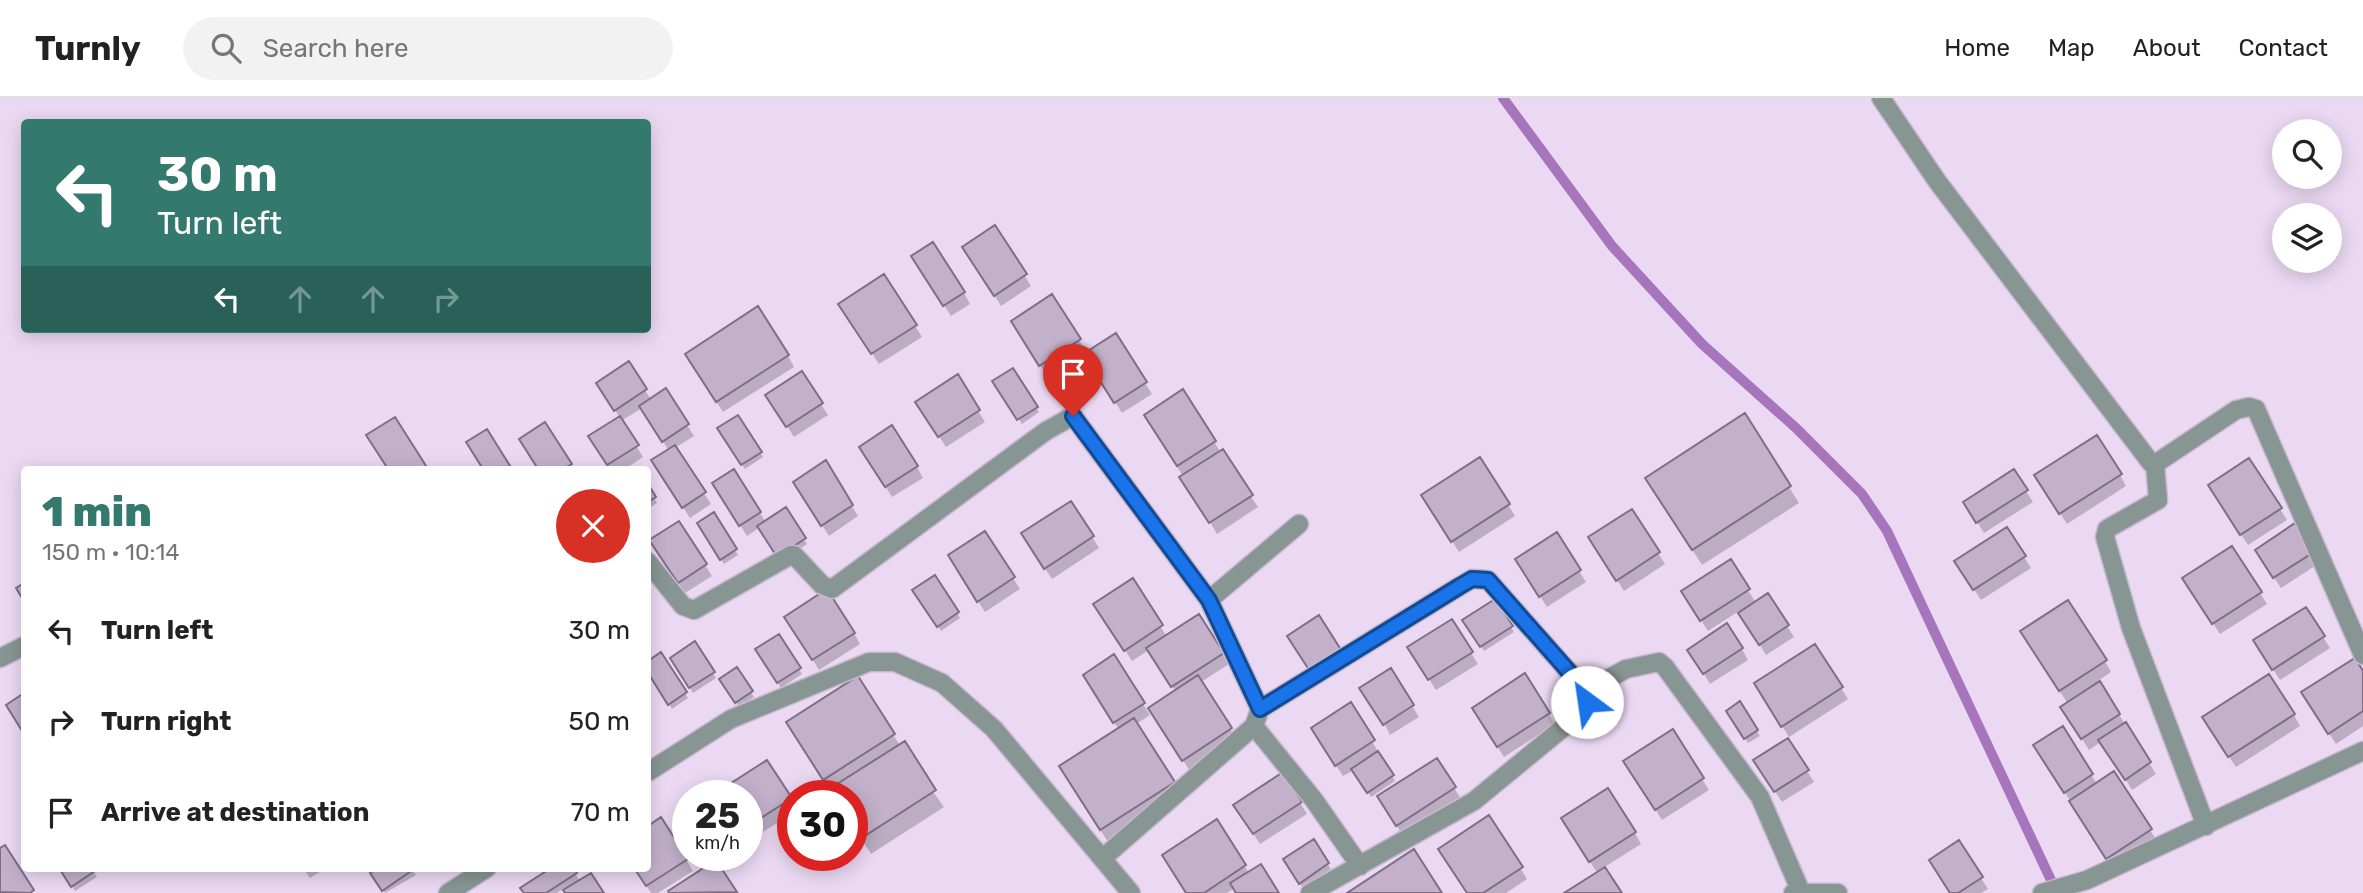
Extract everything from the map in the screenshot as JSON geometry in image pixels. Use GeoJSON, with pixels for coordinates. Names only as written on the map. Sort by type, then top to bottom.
{"type":"FeatureCollection","features":[{"type":"Feature","properties":{"kind":"street"},"geometry":{"type":"LineString","coordinates":[[1881,98],[1937,181],[2147,459],[2155,464]]}},
{"type":"Feature","properties":{"kind":"street"},"geometry":{"type":"LineString","coordinates":[[2155,464],[2236,410],[2249,407],[2256,409],[2363,655]]}},
{"type":"Feature","properties":{"kind":"street"},"geometry":{"type":"LineString","coordinates":[[651,566],[683,606],[694,610],[793,555],[822,585],[832,589],[1046,431],[1073,416],[1209,600],[1257,718],[1360,866]]}},
{"type":"Feature","properties":{"kind":"street"},"geometry":{"type":"LineString","coordinates":[[2155,464],[2158,500],[2107,529],[2105,537],[2131,628],[2206,827]]}},
{"type":"Feature","properties":{"kind":"street"},"geometry":{"type":"LineString","coordinates":[[1209,600],[1299,524]]}},
{"type":"Feature","properties":{"kind":"street"},"geometry":{"type":"LineString","coordinates":[[1104,857],[1257,718],[1460,586],[1479,578],[1488,580],[1586,691],[1587,702],[1575,718],[1474,801],[1310,893]]}},
{"type":"Feature","properties":{"kind":"street"},"geometry":{"type":"LineString","coordinates":[[0,658],[21,648]]}},
{"type":"Feature","properties":{"kind":"street"},"geometry":{"type":"LineString","coordinates":[[651,770],[731,719],[869,662],[895,662],[942,683],[994,729],[1104,857],[1131,893]]}},
{"type":"Feature","properties":{"kind":"street"},"geometry":{"type":"LineString","coordinates":[[1586,691],[1626,669],[1658,662],[1665,667],[1760,797],[1797,892],[1838,893]]}},
{"type":"Feature","properties":{"kind":"street"},"geometry":{"type":"LineString","coordinates":[[2042,893],[2087,880],[2206,827],[2363,751]]}},
{"type":"Feature","properties":{"kind":"street"},"geometry":{"type":"LineString","coordinates":[[448,893],[476,872]]}},
{"type":"Feature","properties":{"kind":"building"},"geometry":{"type":"Polygon","coordinates":[[[995,225],[1027,274],[994,296],[962,247],[995,225]]]}},
{"type":"Feature","properties":{"kind":"building"},"geometry":{"type":"Polygon","coordinates":[[[933,242],[965,292],[943,306],[911,256],[933,242]]]}},
{"type":"Feature","properties":{"kind":"building"},"geometry":{"type":"Polygon","coordinates":[[[884,274],[917,325],[871,354],[838,304],[884,274]]]}},
{"type":"Feature","properties":{"kind":"building"},"geometry":{"type":"Polygon","coordinates":[[[1052,294],[1081,339],[1039,366],[1011,321],[1052,294]]]}},
{"type":"Feature","properties":{"kind":"building"},"geometry":{"type":"Polygon","coordinates":[[[758,306],[789,355],[716,402],[685,354],[758,306]]]}},
{"type":"Feature","properties":{"kind":"building"},"geometry":{"type":"Polygon","coordinates":[[[1116,333],[1147,382],[1114,403],[1083,354],[1116,333]]]}},
{"type":"Feature","properties":{"kind":"building"},"geometry":{"type":"Polygon","coordinates":[[[629,361],[647,389],[614,411],[596,383],[629,361]]]}},
{"type":"Feature","properties":{"kind":"building"},"geometry":{"type":"Polygon","coordinates":[[[1013,368],[1038,407],[1017,420],[992,381],[1013,368]]]}},
{"type":"Feature","properties":{"kind":"building"},"geometry":{"type":"Polygon","coordinates":[[[802,371],[823,403],[786,427],[765,395],[802,371]]]}},
{"type":"Feature","properties":{"kind":"building"},"geometry":{"type":"Polygon","coordinates":[[[958,374],[980,410],[938,437],[915,402],[958,374]]]}},
{"type":"Feature","properties":{"kind":"building"},"geometry":{"type":"Polygon","coordinates":[[[666,388],[689,424],[662,442],[639,406],[666,388]]]}},
{"type":"Feature","properties":{"kind":"building"},"geometry":{"type":"Polygon","coordinates":[[[1183,389],[1216,441],[1177,466],[1144,415],[1183,389]]]}},
{"type":"Feature","properties":{"kind":"building"},"geometry":{"type":"Polygon","coordinates":[[[1745,413],[1791,486],[1692,550],[1645,478],[1745,413]]]}},
{"type":"Feature","properties":{"kind":"building"},"geometry":{"type":"Polygon","coordinates":[[[738,415],[762,452],[741,465],[717,428],[738,415]]]}},
{"type":"Feature","properties":{"kind":"building"},"geometry":{"type":"Polygon","coordinates":[[[620,416],[639,445],[607,465],[588,436],[620,416]]]}},
{"type":"Feature","properties":{"kind":"building"},"geometry":{"type":"Polygon","coordinates":[[[395,417],[426,466],[386,466],[366,435],[395,417]]]}},
{"type":"Feature","properties":{"kind":"building"},"geometry":{"type":"Polygon","coordinates":[[[545,422],[572,464],[536,466],[519,439],[545,422]]]}},
{"type":"Feature","properties":{"kind":"building"},"geometry":{"type":"Polygon","coordinates":[[[892,425],[918,466],[885,487],[859,447],[892,425]]]}},
{"type":"Feature","properties":{"kind":"building"},"geometry":{"type":"Polygon","coordinates":[[[487,429],[510,466],[481,466],[466,442],[487,429]]]}},
{"type":"Feature","properties":{"kind":"building"},"geometry":{"type":"Polygon","coordinates":[[[2097,435],[2122,474],[2059,514],[2034,475],[2097,435]]]}},
{"type":"Feature","properties":{"kind":"building"},"geometry":{"type":"Polygon","coordinates":[[[675,445],[706,492],[682,508],[651,460],[675,445]]]}},
{"type":"Feature","properties":{"kind":"building"},"geometry":{"type":"Polygon","coordinates":[[[1223,449],[1253,495],[1209,523],[1179,477],[1223,449]]]}},
{"type":"Feature","properties":{"kind":"building"},"geometry":{"type":"Polygon","coordinates":[[[1480,457],[1510,504],[1451,542],[1421,495],[1480,457]]]}},
{"type":"Feature","properties":{"kind":"building"},"geometry":{"type":"Polygon","coordinates":[[[2249,458],[2282,508],[2240,535],[2208,485],[2249,458]]]}},
{"type":"Feature","properties":{"kind":"building"},"geometry":{"type":"Polygon","coordinates":[[[826,460],[853,505],[821,526],[793,482],[826,460]]]}},
{"type":"Feature","properties":{"kind":"building"},"geometry":{"type":"Polygon","coordinates":[[[734,469],[761,512],[739,526],[712,483],[734,469]]]}},
{"type":"Feature","properties":{"kind":"building"},"geometry":{"type":"Polygon","coordinates":[[[2014,469],[2028,490],[1976,523],[1963,502],[2014,469]]]}},
{"type":"Feature","properties":{"kind":"building"},"geometry":{"type":"Polygon","coordinates":[[[1071,501],[1094,536],[1044,569],[1021,533],[1071,501]]]}},
{"type":"Feature","properties":{"kind":"building"},"geometry":{"type":"Polygon","coordinates":[[[786,507],[806,538],[777,557],[757,526],[786,507]]]}},
{"type":"Feature","properties":{"kind":"building"},"geometry":{"type":"Polygon","coordinates":[[[1632,509],[1660,552],[1616,581],[1588,537],[1632,509]]]}},
{"type":"Feature","properties":{"kind":"building"},"geometry":{"type":"Polygon","coordinates":[[[714,512],[737,549],[720,560],[697,523],[714,512]]]}},
{"type":"Feature","properties":{"kind":"building"},"geometry":{"type":"Polygon","coordinates":[[[679,521],[707,564],[678,583],[651,543],[651,539],[679,521]]]}},
{"type":"Feature","properties":{"kind":"building"},"geometry":{"type":"Polygon","coordinates":[[[2295,523],[2314,552],[2273,578],[2255,550],[2295,523]]]}},
{"type":"Feature","properties":{"kind":"building"},"geometry":{"type":"Polygon","coordinates":[[[2007,527],[2026,556],[1973,590],[1954,561],[2007,527]]]}},
{"type":"Feature","properties":{"kind":"building"},"geometry":{"type":"Polygon","coordinates":[[[985,531],[1015,577],[977,602],[948,555],[985,531]]]}},
{"type":"Feature","properties":{"kind":"building"},"geometry":{"type":"Polygon","coordinates":[[[1557,532],[1581,570],[1539,597],[1515,559],[1557,532]]]}},
{"type":"Feature","properties":{"kind":"building"},"geometry":{"type":"Polygon","coordinates":[[[2232,546],[2262,592],[2212,624],[2182,578],[2232,546]]]}},
{"type":"Feature","properties":{"kind":"building"},"geometry":{"type":"Polygon","coordinates":[[[1731,559],[1750,589],[1700,621],[1681,591],[1731,559]]]}},
{"type":"Feature","properties":{"kind":"building"},"geometry":{"type":"Polygon","coordinates":[[[935,575],[959,612],[937,627],[912,590],[935,575]]]}},
{"type":"Feature","properties":{"kind":"building"},"geometry":{"type":"Polygon","coordinates":[[[1133,578],[1163,625],[1124,651],[1093,604],[1133,578]]]}},
{"type":"Feature","properties":{"kind":"building"},"geometry":{"type":"Polygon","coordinates":[[[827,589],[855,633],[812,660],[784,617],[827,589]]]}},
{"type":"Feature","properties":{"kind":"building"},"geometry":{"type":"Polygon","coordinates":[[[1768,593],[1789,625],[1759,645],[1738,613],[1768,593]]]}},
{"type":"Feature","properties":{"kind":"building"},"geometry":{"type":"Polygon","coordinates":[[[1495,599],[1513,626],[1480,647],[1462,620],[1495,599]]]}},
{"type":"Feature","properties":{"kind":"building"},"geometry":{"type":"Polygon","coordinates":[[[2068,600],[2107,660],[2059,691],[2020,631],[2068,600]]]}},
{"type":"Feature","properties":{"kind":"building"},"geometry":{"type":"Polygon","coordinates":[[[2306,607],[2325,636],[2272,670],[2253,640],[2306,607]]]}},
{"type":"Feature","properties":{"kind":"building"},"geometry":{"type":"Polygon","coordinates":[[[1199,614],[1224,653],[1171,687],[1146,648],[1199,614]]]}},
{"type":"Feature","properties":{"kind":"building"},"geometry":{"type":"Polygon","coordinates":[[[1319,615],[1343,653],[1311,673],[1287,636],[1319,615]]]}},
{"type":"Feature","properties":{"kind":"building"},"geometry":{"type":"Polygon","coordinates":[[[1452,619],[1473,652],[1428,680],[1407,647],[1452,619]]]}},
{"type":"Feature","properties":{"kind":"building"},"geometry":{"type":"Polygon","coordinates":[[[1727,623],[1743,648],[1703,674],[1687,650],[1727,623]]]}},
{"type":"Feature","properties":{"kind":"building"},"geometry":{"type":"Polygon","coordinates":[[[779,634],[801,668],[777,683],[755,649],[779,634]]]}},
{"type":"Feature","properties":{"kind":"building"},"geometry":{"type":"Polygon","coordinates":[[[695,641],[715,672],[689,688],[670,658],[695,641]]]}},
{"type":"Feature","properties":{"kind":"building"},"geometry":{"type":"Polygon","coordinates":[[[1815,644],[1843,687],[1781,727],[1754,683],[1815,644]]]}},
{"type":"Feature","properties":{"kind":"building"},"geometry":{"type":"Polygon","coordinates":[[[661,652],[687,692],[668,705],[651,678],[651,659],[661,652]]]}},
{"type":"Feature","properties":{"kind":"building"},"geometry":{"type":"Polygon","coordinates":[[[1114,654],[1145,703],[1113,723],[1083,675],[1114,654]]]}},
{"type":"Feature","properties":{"kind":"building"},"geometry":{"type":"Polygon","coordinates":[[[2355,658],[2363,671],[2363,711],[2328,734],[2301,692],[2355,658]]]}},
{"type":"Feature","properties":{"kind":"building"},"geometry":{"type":"Polygon","coordinates":[[[737,667],[753,691],[735,703],[719,679],[737,667]]]}},
{"type":"Feature","properties":{"kind":"building"},"geometry":{"type":"Polygon","coordinates":[[[1391,668],[1414,705],[1383,725],[1359,688],[1391,668]]]}},
{"type":"Feature","properties":{"kind":"building"},"geometry":{"type":"Polygon","coordinates":[[[1525,673],[1550,713],[1497,747],[1472,708],[1525,673]]]}},
{"type":"Feature","properties":{"kind":"building"},"geometry":{"type":"Polygon","coordinates":[[[2269,674],[2295,714],[2228,757],[2202,717],[2269,674]]]}},
{"type":"Feature","properties":{"kind":"building"},"geometry":{"type":"Polygon","coordinates":[[[1198,675],[1232,728],[1182,761],[1148,708],[1198,675]]]}},
{"type":"Feature","properties":{"kind":"building"},"geometry":{"type":"Polygon","coordinates":[[[858,676],[895,734],[823,780],[786,722],[858,676]]]}},
{"type":"Feature","properties":{"kind":"building"},"geometry":{"type":"Polygon","coordinates":[[[2100,681],[2120,714],[2081,739],[2060,707],[2100,681]]]}},
{"type":"Feature","properties":{"kind":"building"},"geometry":{"type":"Polygon","coordinates":[[[21,695],[21,729],[6,705],[21,695]]]}},
{"type":"Feature","properties":{"kind":"building"},"geometry":{"type":"Polygon","coordinates":[[[1740,701],[1758,730],[1744,739],[1726,711],[1740,701]]]}},
{"type":"Feature","properties":{"kind":"building"},"geometry":{"type":"Polygon","coordinates":[[[1351,702],[1375,740],[1335,766],[1311,728],[1351,702]]]}},
{"type":"Feature","properties":{"kind":"building"},"geometry":{"type":"Polygon","coordinates":[[[1134,718],[1175,782],[1100,830],[1059,766],[1134,718]]]}},
{"type":"Feature","properties":{"kind":"building"},"geometry":{"type":"Polygon","coordinates":[[[2126,722],[2151,762],[2125,780],[2098,740],[2126,722]]]}},
{"type":"Feature","properties":{"kind":"building"},"geometry":{"type":"Polygon","coordinates":[[[2063,726],[2093,774],[2064,793],[2033,745],[2063,726]]]}},
{"type":"Feature","properties":{"kind":"building"},"geometry":{"type":"Polygon","coordinates":[[[1673,729],[1704,778],[1655,810],[1623,761],[1673,729]]]}},
{"type":"Feature","properties":{"kind":"building"},"geometry":{"type":"Polygon","coordinates":[[[1788,738],[1809,770],[1774,792],[1753,760],[1788,738]]]}},
{"type":"Feature","properties":{"kind":"building"},"geometry":{"type":"Polygon","coordinates":[[[905,741],[936,790],[868,834],[868,780],[843,780],[905,741]]]}},
{"type":"Feature","properties":{"kind":"building"},"geometry":{"type":"Polygon","coordinates":[[[1378,751],[1394,775],[1367,793],[1351,769],[1378,751]]]}},
{"type":"Feature","properties":{"kind":"building"},"geometry":{"type":"Polygon","coordinates":[[[1437,758],[1456,787],[1396,826],[1377,796],[1437,758]]]}},
{"type":"Feature","properties":{"kind":"building"},"geometry":{"type":"Polygon","coordinates":[[[767,760],[780,780],[777,780],[777,808],[763,817],[763,780],[736,780],[767,760]]]}},
{"type":"Feature","properties":{"kind":"building"},"geometry":{"type":"Polygon","coordinates":[[[2114,771],[2152,829],[2106,859],[2069,801],[2114,771]]]}},
{"type":"Feature","properties":{"kind":"building"},"geometry":{"type":"Polygon","coordinates":[[[1283,772],[1302,802],[1253,834],[1233,805],[1283,772]]]}},
{"type":"Feature","properties":{"kind":"building"},"geometry":{"type":"Polygon","coordinates":[[[1608,788],[1636,832],[1589,862],[1561,818],[1608,788]]]}},
{"type":"Feature","properties":{"kind":"building"},"geometry":{"type":"Polygon","coordinates":[[[1489,815],[1523,867],[1483,893],[1467,893],[1438,849],[1489,815]]]}},
{"type":"Feature","properties":{"kind":"building"},"geometry":{"type":"Polygon","coordinates":[[[661,817],[672,834],[672,869],[646,886],[637,872],[651,872],[651,824],[661,817]]]}},
{"type":"Feature","properties":{"kind":"building"},"geometry":{"type":"Polygon","coordinates":[[[1217,819],[1246,865],[1204,893],[1186,893],[1162,855],[1217,819]]]}},
{"type":"Feature","properties":{"kind":"building"},"geometry":{"type":"Polygon","coordinates":[[[1314,839],[1329,863],[1299,884],[1283,859],[1314,839]]]}},
{"type":"Feature","properties":{"kind":"building"},"geometry":{"type":"Polygon","coordinates":[[[1959,840],[1983,877],[1958,893],[1950,893],[1929,860],[1959,840]]]}},
{"type":"Feature","properties":{"kind":"building"},"geometry":{"type":"Polygon","coordinates":[[[5,845],[34,890],[30,893],[0,892],[0,848],[5,845]]]}},
{"type":"Feature","properties":{"kind":"building"},"geometry":{"type":"Polygon","coordinates":[[[1414,849],[1442,893],[1347,893],[1414,849]]]}},
{"type":"Feature","properties":{"kind":"building"},"geometry":{"type":"Polygon","coordinates":[[[1261,864],[1279,893],[1236,893],[1230,883],[1261,864]]]}},
{"type":"Feature","properties":{"kind":"building"},"geometry":{"type":"Polygon","coordinates":[[[1605,867],[1622,893],[1564,893],[1605,867]]]}},
{"type":"Feature","properties":{"kind":"building"},"geometry":{"type":"Polygon","coordinates":[[[699,871],[723,871],[737,892],[669,893],[668,891],[699,871]]]}},
{"type":"Feature","properties":{"kind":"building"},"geometry":{"type":"Polygon","coordinates":[[[62,872],[94,872],[71,887],[62,872]]]}},
{"type":"Feature","properties":{"kind":"building"},"geometry":{"type":"Polygon","coordinates":[[[372,872],[410,872],[382,891],[372,872]]]}},
{"type":"Feature","properties":{"kind":"building"},"geometry":{"type":"Polygon","coordinates":[[[545,872],[577,873],[546,893],[524,893],[520,888],[545,872]]]}},
{"type":"Feature","properties":{"kind":"building"},"geometry":{"type":"Polygon","coordinates":[[[591,873],[604,893],[565,893],[563,890],[591,873]]]}},
{"type":"Feature","properties":{"kind":"waterway"},"geometry":{"type":"LineString","coordinates":[[1503,98],[1612,246],[1702,344],[1796,428],[1862,494],[1887,531],[2057,893]]}},
{"type":"Feature","properties":{"kind":"route"},"geometry":{"type":"LineString","coordinates":[[1073,416],[1209,600],[1260,709],[1460,586],[1479,578],[1488,580],[1586,691],[1587,702]]}}]}
